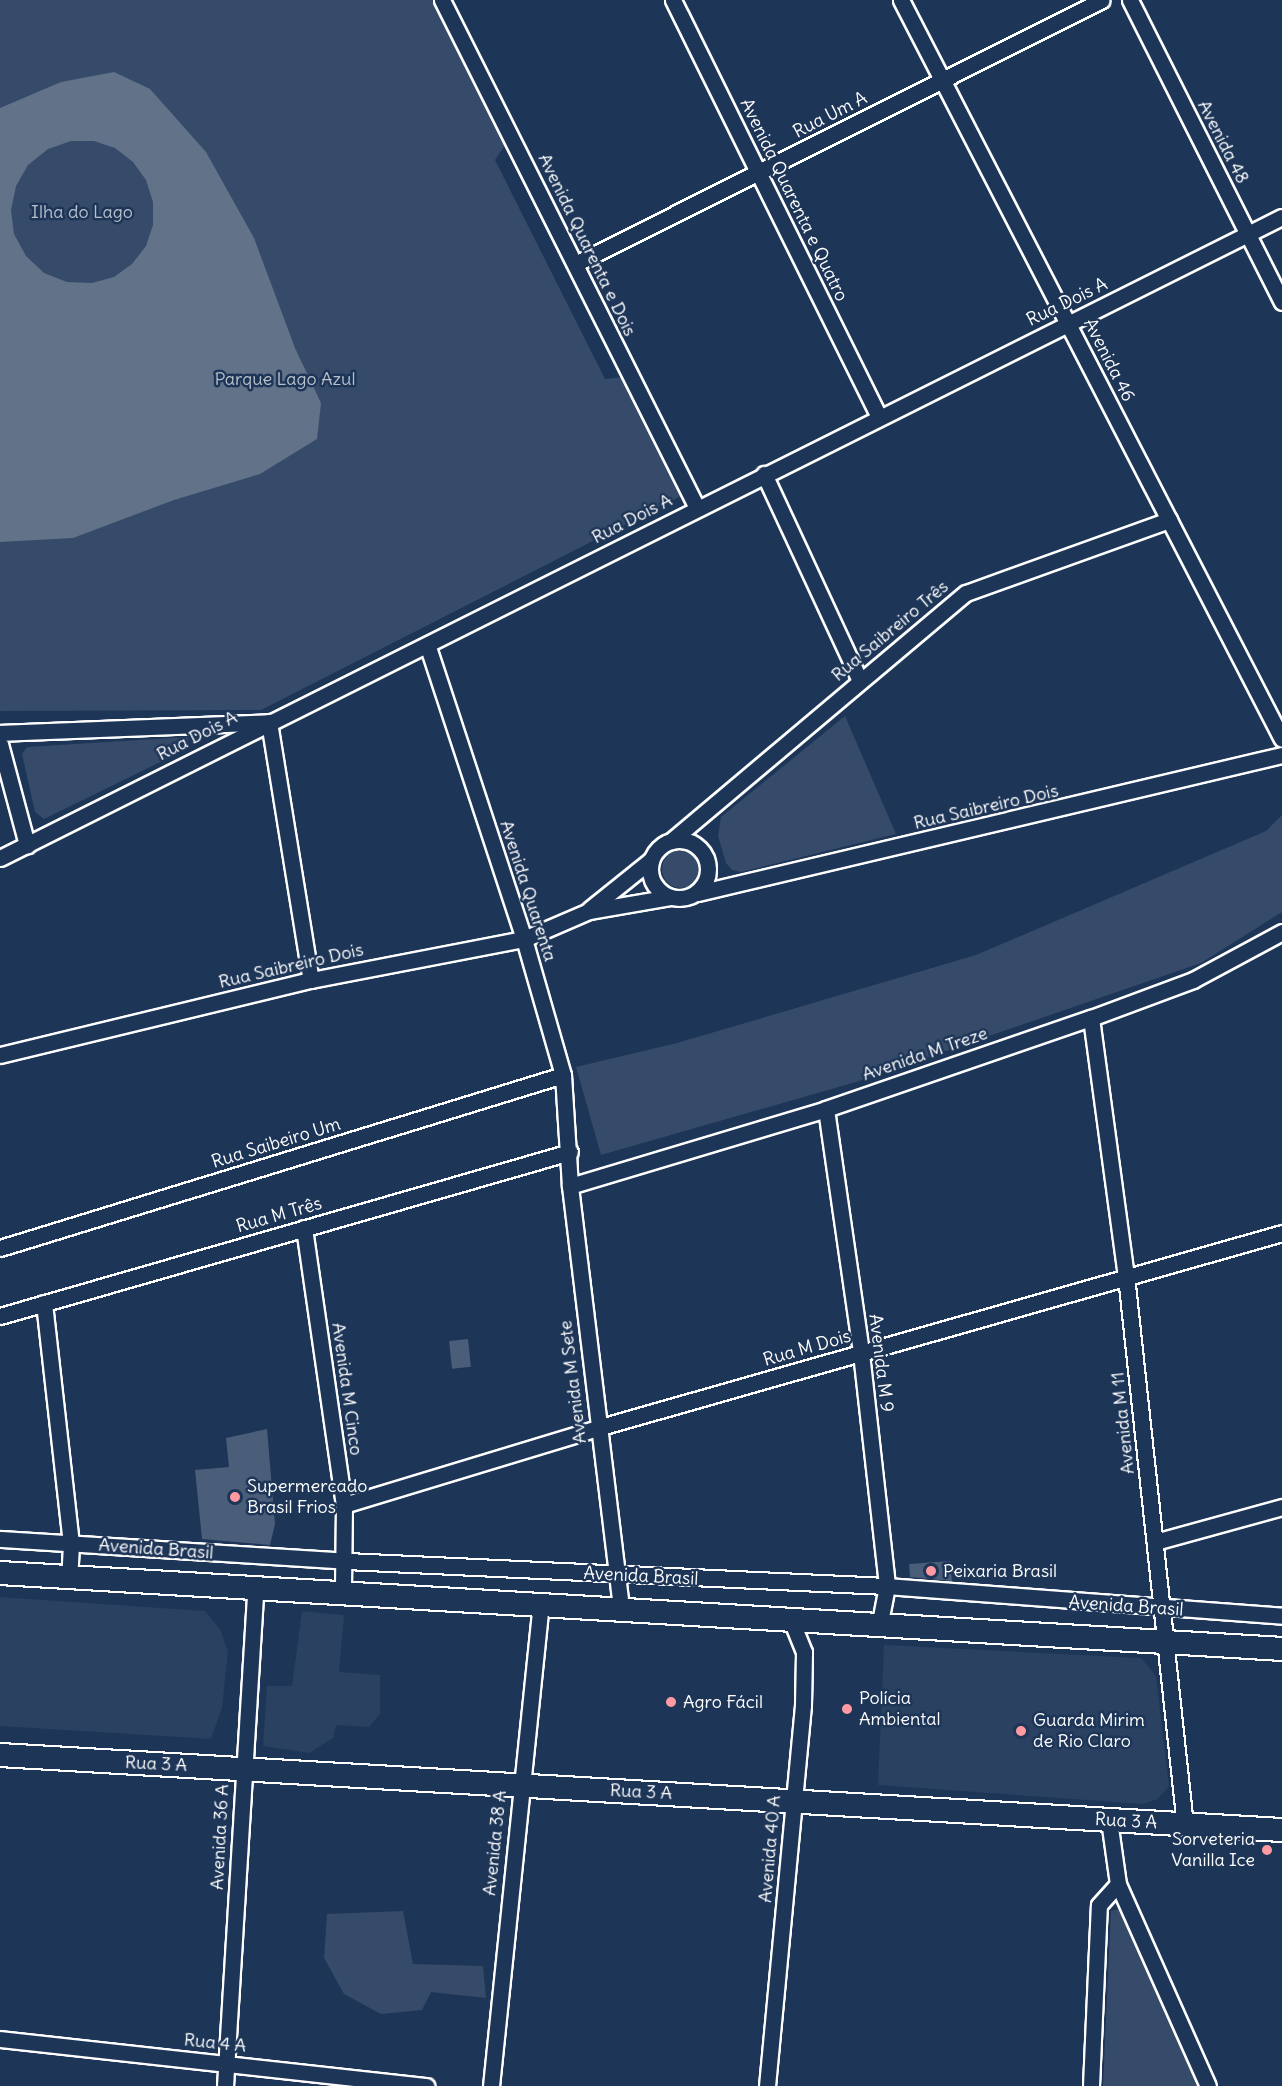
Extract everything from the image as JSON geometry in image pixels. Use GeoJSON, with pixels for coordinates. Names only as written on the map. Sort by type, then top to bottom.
{"type":"FeatureCollection","features":[{"type":"Feature","properties":{"kind":"main road","name":"Avenida Brasil"},"geometry":{"type":"LineString","coordinates":[[0,1573],[255,1590],[343,1592],[880,1623],[1282,1649]]}},
{"type":"Feature","properties":{"kind":"main road","name":"Rua 3 A"},"geometry":{"type":"LineString","coordinates":[[0,1755],[1282,1830]]}},
{"type":"Feature","properties":{"kind":"street","name":"Avenida Quarenta e Dois"},"geometry":{"type":"LineString","coordinates":[[442,0],[697,508]]}},
{"type":"Feature","properties":{"kind":"street","name":"Avenida Quarenta e Quatro"},"geometry":{"type":"LineString","coordinates":[[673,0],[760,172],[879,417]]}},
{"type":"Feature","properties":{"kind":"street","name":"Avenida 46"},"geometry":{"type":"LineString","coordinates":[[901,0],[1282,739]]}},
{"type":"Feature","properties":{"kind":"street","name":"Rua Um A"},"geometry":{"type":"LineString","coordinates":[[575,264],[1102,0]]}},
{"type":"Feature","properties":{"kind":"street","name":"Avenida 48"},"geometry":{"type":"LineString","coordinates":[[1130,0],[1282,302]]}},
{"type":"Feature","properties":{"kind":"street","name":"Rua Dois A"},"geometry":{"type":"LineString","coordinates":[[0,858],[269,722],[428,647],[764,474],[1282,217]]}},
{"type":"Feature","properties":{"kind":"street"},"geometry":{"type":"LineString","coordinates":[[764,474],[860,681]]}},
{"type":"Feature","properties":{"kind":"street","name":"Rua Saibreiro Três"},"geometry":{"type":"LineString","coordinates":[[671,841],[860,681],[974,589],[1169,520]]}},
{"type":"Feature","properties":{"kind":"street","name":"Avenida Quarenta"},"geometry":{"type":"LineString","coordinates":[[428,647],[524,939],[563,1075],[570,1152]]}},
{"type":"Feature","properties":{"kind":"street"},"geometry":{"type":"LineString","coordinates":[[0,733],[269,722],[311,980]]}},
{"type":"Feature","properties":{"kind":"street"},"geometry":{"type":"LineString","coordinates":[[0,744],[27,845]]}},
{"type":"Feature","properties":{"kind":"street","name":"Rua Saibreiro Dois"},"geometry":{"type":"LineString","coordinates":[[698,893],[1282,755]]}},
{"type":"Feature","properties":{"kind":"street","name":"Rua Saibreiro Três"},"geometry":{"type":"LineString","coordinates":[[691,842],[702,814]]}},
{"type":"Feature","properties":{"kind":"street"},"geometry":{"type":"LineString","coordinates":[[671,841],[691,842],[700,848],[709,866],[704,885],[698,893],[679,899],[670,897],[651,879],[651,860],[662,845],[671,841]]}},
{"type":"Feature","properties":{"kind":"street","name":"Rua Saibreiro Dois"},"geometry":{"type":"LineString","coordinates":[[589,911],[651,860]]}},
{"type":"Feature","properties":{"kind":"street","name":"Rua Saibreiro Dois"},"geometry":{"type":"LineString","coordinates":[[0,1055],[311,980],[524,939],[589,911],[670,897]]}},
{"type":"Feature","properties":{"kind":"street","name":"Avenida M Treze"},"geometry":{"type":"LineString","coordinates":[[570,1186],[826,1109],[1091,1018],[1193,980],[1282,932]]}},
{"type":"Feature","properties":{"kind":"street","name":"Avenida M 11"},"geometry":{"type":"LineString","coordinates":[[1091,1018],[1126,1276],[1168,1642],[1185,1825]]}},
{"type":"Feature","properties":{"kind":"street","name":"Rua Saibeiro Um"},"geometry":{"type":"LineString","coordinates":[[0,1248],[563,1075]]}},
{"type":"Feature","properties":{"kind":"street","name":"Avenida M 9"},"geometry":{"type":"LineString","coordinates":[[826,1109],[861,1353],[887,1587],[880,1623]]}},
{"type":"Feature","properties":{"kind":"street","name":"Avenida M Sete"},"geometry":{"type":"LineString","coordinates":[[570,1152],[570,1186],[597,1428],[621,1608]]}},
{"type":"Feature","properties":{"kind":"street","name":"Rua M Três"},"geometry":{"type":"LineString","coordinates":[[0,1316],[570,1152]]}},
{"type":"Feature","properties":{"kind":"street","name":"Avenida M Cinco"},"geometry":{"type":"LineString","coordinates":[[304,1228],[344,1505],[346,1561],[343,1592]]}},
{"type":"Feature","properties":{"kind":"street","name":"Rua M Dois"},"geometry":{"type":"LineString","coordinates":[[344,1505],[597,1428],[1282,1233]]}},
{"type":"Feature","properties":{"kind":"street"},"geometry":{"type":"LineString","coordinates":[[44,1303],[71,1544],[69,1578]]}},
{"type":"Feature","properties":{"kind":"street"},"geometry":{"type":"LineString","coordinates":[[1155,1542],[1282,1507]]}},
{"type":"Feature","properties":{"kind":"street","name":"Avenida Brasil"},"geometry":{"type":"LineString","coordinates":[[0,1539],[346,1561],[887,1587],[1282,1616]]}},
{"type":"Feature","properties":{"kind":"street","name":"Avenida 36 A"},"geometry":{"type":"LineString","coordinates":[[225,2086],[255,1590]]}},
{"type":"Feature","properties":{"kind":"street","name":"Avenida 38 A"},"geometry":{"type":"LineString","coordinates":[[491,2086],[520,1785],[541,1603]]}},
{"type":"Feature","properties":{"kind":"street","name":"Avenida 40 A"},"geometry":{"type":"LineString","coordinates":[[767,2086],[794,1801],[804,1652],[790,1618]]}},
{"type":"Feature","properties":{"kind":"street"},"geometry":{"type":"LineString","coordinates":[[1109,1820],[1118,1884],[1208,2086]]}},
{"type":"Feature","properties":{"kind":"street"},"geometry":{"type":"LineString","coordinates":[[1091,2086],[1099,1905],[1118,1884]]}},
{"type":"Feature","properties":{"kind":"street","name":"Rua 4 A"},"geometry":{"type":"LineString","coordinates":[[0,2039],[426,2086]]}},
{"type":"Feature","properties":{"kind":"shaded area"},"geometry":{"type":"Polygon","coordinates":[[[114,72],[150,89],[206,152],[254,238],[295,348],[321,403],[317,439],[260,474],[174,500],[73,538],[0,542],[0,108],[61,82],[114,72]],[[71,141],[48,149],[28,165],[16,186],[11,210],[14,234],[26,256],[44,273],[67,282],[92,283],[114,277],[132,264],[146,246],[153,225],[153,202],[146,180],[133,162],[115,148],[94,141],[71,141]]]}},
{"type":"Feature","properties":{"kind":"shaded area"},"geometry":{"type":"Polygon","coordinates":[[[0,1597],[205,1611],[220,1629],[228,1651],[222,1708],[211,1739],[0,1726],[0,1597]]]}},
{"type":"Feature","properties":{"kind":"shaded area"},"geometry":{"type":"Polygon","coordinates":[[[302,1611],[344,1615],[339,1672],[380,1675],[380,1714],[369,1727],[336,1725],[333,1738],[309,1753],[263,1746],[267,1686],[292,1686],[302,1611]]]}},
{"type":"Feature","properties":{"kind":"shaded area","name":"Guarda Mirim de Rio Claro"},"geometry":{"type":"Polygon","coordinates":[[[884,1645],[1141,1658],[1156,1676],[1169,1786],[1158,1799],[1143,1804],[878,1785],[884,1645]]]}},
{"type":"Feature","properties":{"kind":"green space","name":"Parque Lago Azul"},"geometry":{"type":"Polygon","coordinates":[[[0,0],[435,0],[507,142],[495,160],[605,379],[623,377],[683,495],[261,710],[0,711],[0,0]]]}},
{"type":"Feature","properties":{"kind":"green space"},"geometry":{"type":"Polygon","coordinates":[[[845,716],[896,834],[741,872],[732,870],[726,863],[718,836],[721,817],[845,716]]]}},
{"type":"Feature","properties":{"kind":"green space"},"geometry":{"type":"Polygon","coordinates":[[[188,737],[189,748],[44,819],[35,812],[22,754],[27,747],[188,737]]]}},
{"type":"Feature","properties":{"kind":"green space"},"geometry":{"type":"Polygon","coordinates":[[[1282,815],[1282,912],[1201,963],[856,1082],[601,1155],[576,1067],[677,1043],[976,955],[1266,831],[1282,815]]]}},
{"type":"Feature","properties":{"kind":"green space"},"geometry":{"type":"Polygon","coordinates":[[[681,850],[694,856],[700,869],[694,882],[681,888],[668,882],[662,869],[668,856],[681,850]]]}},
{"type":"Feature","properties":{"kind":"green space"},"geometry":{"type":"Polygon","coordinates":[[[1123,1908],[1197,2086],[1103,2086],[1111,1911],[1123,1908]]]}},
{"type":"Feature","properties":{"kind":"green space"},"geometry":{"type":"Polygon","coordinates":[[[403,1911],[413,1964],[483,1966],[486,1998],[431,1992],[422,2010],[381,2014],[344,1994],[324,1958],[327,1914],[403,1911]]]}},
{"type":"Feature","properties":{"kind":"building"},"geometry":{"type":"Polygon","coordinates":[[[468,1339],[471,1367],[452,1369],[449,1341],[468,1339]]]}},
{"type":"Feature","properties":{"kind":"building","name":"Supermercado Brasil Frios"},"geometry":{"type":"Polygon","coordinates":[[[267,1429],[275,1524],[270,1545],[202,1539],[195,1470],[229,1467],[226,1438],[267,1429]]]}},
{"type":"Feature","properties":{"kind":"building","name":"Peixaria Brasil"},"geometry":{"type":"Polygon","coordinates":[[[950,1561],[952,1581],[910,1577],[909,1564],[950,1561]]]}},
{"type":"Feature","properties":{"kind":"place","name":"Supermercado Brasil Frios"},"geometry":{"type":"Point","coordinates":[235,1497]}},
{"type":"Feature","properties":{"kind":"place","name":"Peixaria Brasil"},"geometry":{"type":"Point","coordinates":[931,1571]}},
{"type":"Feature","properties":{"kind":"place","name":"Agro Fácil"},"geometry":{"type":"Point","coordinates":[671,1702]}},
{"type":"Feature","properties":{"kind":"place","name":"Polícia Ambiental"},"geometry":{"type":"Point","coordinates":[847,1709]}},
{"type":"Feature","properties":{"kind":"place","name":"Guarda Mirim de Rio Claro"},"geometry":{"type":"Point","coordinates":[1021,1731]}},
{"type":"Feature","properties":{"kind":"place","name":"Sorveteria Vanilla Ice"},"geometry":{"type":"Point","coordinates":[1267,1850]}},
{"type":"Feature","properties":{"kind":"park label","name":"Ilha do Lago"},"geometry":{"type":"Point","coordinates":[82,212]}}]}
